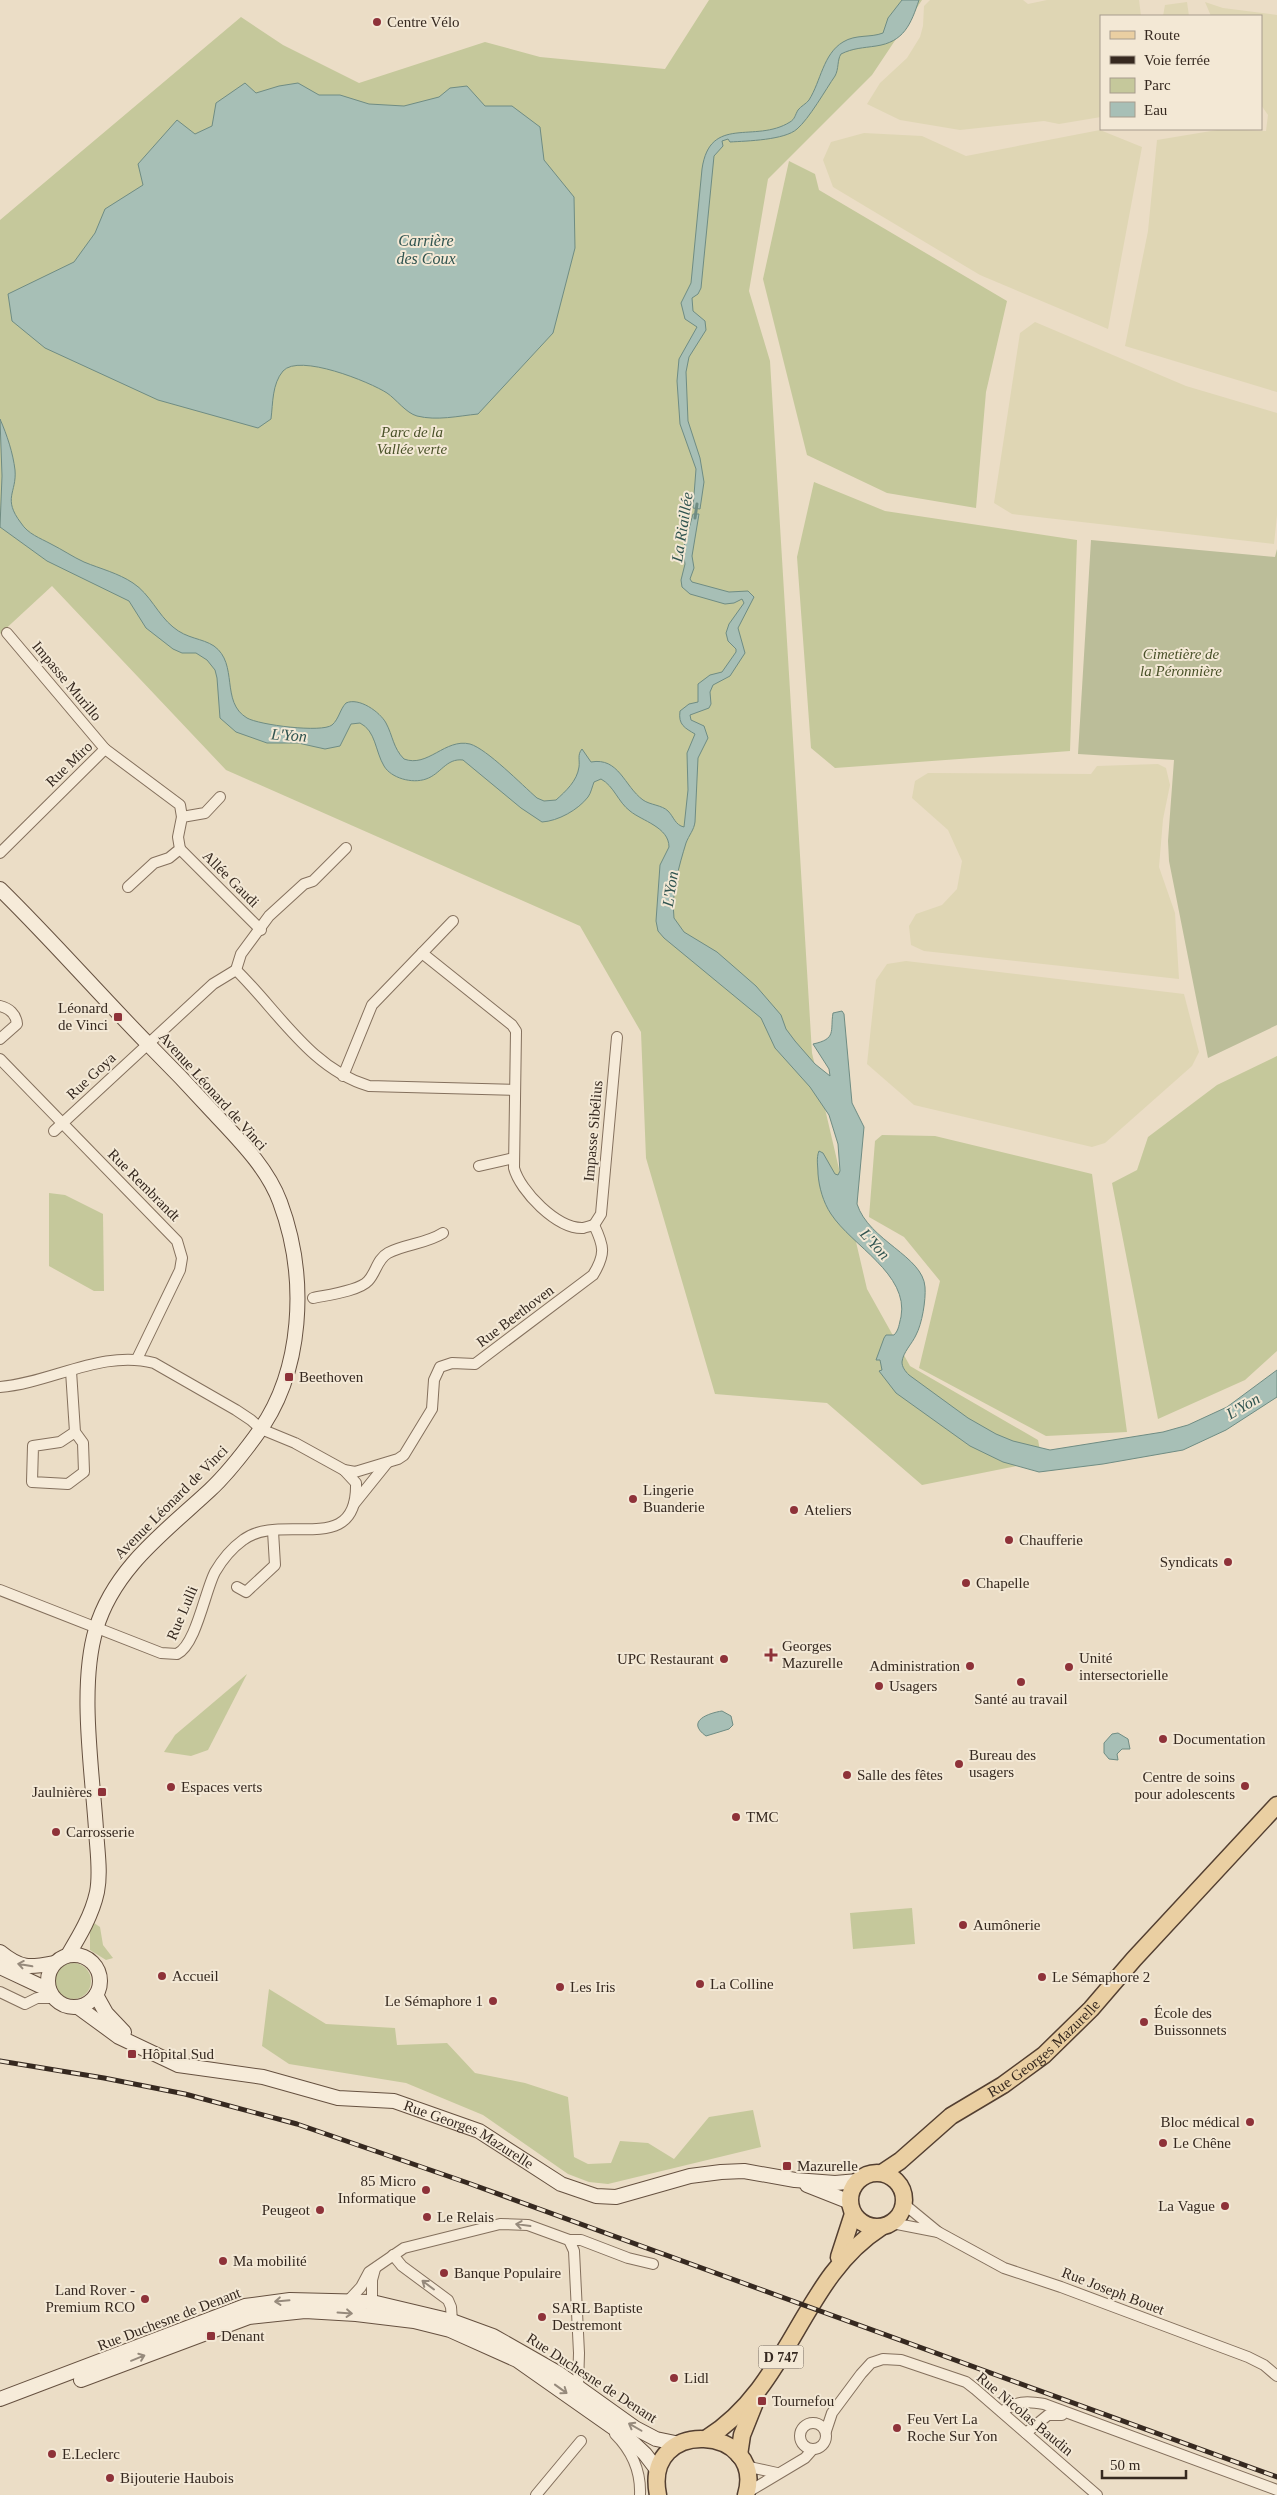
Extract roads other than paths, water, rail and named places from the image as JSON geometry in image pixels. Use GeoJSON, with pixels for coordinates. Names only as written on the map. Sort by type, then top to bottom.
{"type":"FeatureCollection","features":[{"type":"Feature","properties":{"kind":"main road","name":"Avenue Léonard de Vinci"},"geometry":{"type":"LineString","coordinates":[[0,889],[246,1147],[267,1176],[280,1201],[290,1237],[298,1300],[291,1359],[280,1393],[261,1429],[212,1487],[133,1561],[112,1592],[96,1626],[91,1653],[88,1708],[98,1873],[96,1896],[87,1923],[68,1955]]}},
{"type":"Feature","properties":{"kind":"main road","name":"Rue Georges Mazurelle"},"geometry":{"type":"LineString","coordinates":[[882,2173],[920,2144],[951,2116],[1003,2085],[1044,2055],[1091,2008],[1277,1805]]}},
{"type":"Feature","properties":{"kind":"main road","name":"Avenue Léonard de Vinci"},"geometry":{"type":"LineString","coordinates":[[87,1923],[85,1942],[89,1959]]}},
{"type":"Feature","properties":{"kind":"main road"},"geometry":{"type":"LineString","coordinates":[[0,1952],[21,1966],[31,1967],[54,1963],[68,1955],[82,1956],[89,1959],[99,1973],[99,1988],[96,1995],[85,2004],[78,2007],[65,2006],[51,1994],[0,1967]]}},
{"type":"Feature","properties":{"kind":"main road"},"geometry":{"type":"LineString","coordinates":[[51,1994],[48,1976],[54,1963]]}},
{"type":"Feature","properties":{"kind":"main road","name":"Rue Georges Mazurelle"},"geometry":{"type":"LineString","coordinates":[[96,1995],[106,2013],[138,2047]]}},
{"type":"Feature","properties":{"kind":"main road","name":"Rue Georges Mazurelle"},"geometry":{"type":"LineString","coordinates":[[78,2007],[119,2037],[178,2065],[263,2077],[338,2098],[394,2101],[479,2131],[561,2184],[596,2196],[616,2197],[690,2176],[721,2172],[744,2171],[795,2180],[835,2183],[858,2181]]}},
{"type":"Feature","properties":{"kind":"main road","name":"Rue Georges Mazurelle"},"geometry":{"type":"LineString","coordinates":[[903,2197],[907,2170],[920,2144]]}},
{"type":"Feature","properties":{"kind":"main road"},"geometry":{"type":"LineString","coordinates":[[882,2173],[890,2176],[903,2197],[902,2212],[886,2225],[864,2225],[851,2208],[850,2194],[858,2181],[865,2175],[882,2173]]}},
{"type":"Feature","properties":{"kind":"main road","name":"Rue Georges Mazurelle"},"geometry":{"type":"LineString","coordinates":[[795,2180],[851,2208]]}},
{"type":"Feature","properties":{"kind":"main road","name":"D 747"},"geometry":{"type":"LineString","coordinates":[[834,2271],[849,2232],[851,2208]]}},
{"type":"Feature","properties":{"kind":"main road","name":"D 747"},"geometry":{"type":"LineString","coordinates":[[707,2438],[728,2425],[759,2391],[834,2271],[860,2240],[886,2225]]}},
{"type":"Feature","properties":{"kind":"main road","name":"Rue Duchesne de Denant"},"geometry":{"type":"LineString","coordinates":[[0,2399],[245,2306],[290,2300],[348,2301],[450,2330],[500,2350],[545,2377],[628,2438],[646,2454],[658,2471]]}},
{"type":"Feature","properties":{"kind":"main road","name":"Rue Duchesne de Denant"},"geometry":{"type":"LineString","coordinates":[[0,2407],[106,2371],[250,2317],[305,2311],[372,2309],[452,2321],[500,2340],[578,2387],[635,2428],[656,2439],[680,2444]]}},
{"type":"Feature","properties":{"kind":"main road","name":"D 747"},"geometry":{"type":"LineString","coordinates":[[742,2460],[744,2430],[759,2391]]}},
{"type":"Feature","properties":{"kind":"main road"},"geometry":{"type":"LineString","coordinates":[[658,2495],[658,2471],[663,2460],[680,2444],[693,2438],[707,2438],[730,2446],[742,2460],[748,2479],[747,2494]]}},
{"type":"Feature","properties":{"kind":"street","name":"Impasse Murillo"},"geometry":{"type":"LineString","coordinates":[[7,633],[105,749]]}},
{"type":"Feature","properties":{"kind":"street","name":"Rue Miro"},"geometry":{"type":"LineString","coordinates":[[0,852],[105,749],[180,804],[182,817]]}},
{"type":"Feature","properties":{"kind":"street"},"geometry":{"type":"LineString","coordinates":[[128,888],[154,863],[169,858],[180,849],[178,837],[182,817],[198,816],[205,813],[220,797]]}},
{"type":"Feature","properties":{"kind":"street"},"geometry":{"type":"LineString","coordinates":[[346,848],[313,881],[304,884],[269,916],[261,930],[241,954],[236,970],[325,1065],[343,1076],[369,1086],[515,1090]]}},
{"type":"Feature","properties":{"kind":"street","name":"Allée Gaudi"},"geometry":{"type":"LineString","coordinates":[[180,849],[261,930]]}},
{"type":"Feature","properties":{"kind":"street"},"geometry":{"type":"LineString","coordinates":[[343,1076],[372,1005],[453,921]]}},
{"type":"Feature","properties":{"kind":"street"},"geometry":{"type":"LineString","coordinates":[[422,953],[464,989],[512,1025],[516,1035],[514,1168],[518,1180],[533,1201],[567,1223],[582,1228],[594,1225]]}},
{"type":"Feature","properties":{"kind":"street","name":"Rue Goya"},"geometry":{"type":"LineString","coordinates":[[54,1131],[213,984],[236,970]]}},
{"type":"Feature","properties":{"kind":"street"},"geometry":{"type":"LineString","coordinates":[[0,1006],[10,1010],[16,1017],[17,1024],[0,1039]]}},
{"type":"Feature","properties":{"kind":"street","name":"Impasse Sibélius"},"geometry":{"type":"LineString","coordinates":[[594,1225],[601,1214],[617,1038]]}},
{"type":"Feature","properties":{"kind":"street","name":"Rue Rembrandt"},"geometry":{"type":"LineString","coordinates":[[0,1059],[156,1220],[170,1232],[180,1250],[180,1270],[137,1359]]}},
{"type":"Feature","properties":{"kind":"street"},"geometry":{"type":"LineString","coordinates":[[478,1166],[514,1158]]}},
{"type":"Feature","properties":{"kind":"street","name":"Rue Beethoven"},"geometry":{"type":"LineString","coordinates":[[344,1470],[355,1472],[387,1463],[404,1455],[429,1415],[433,1401],[434,1380],[440,1368],[452,1363],[475,1364],[592,1275],[601,1259],[603,1245],[594,1225]]}},
{"type":"Feature","properties":{"kind":"street"},"geometry":{"type":"LineString","coordinates":[[313,1298],[360,1287],[368,1281],[381,1260],[388,1253],[435,1238],[442,1233]]}},
{"type":"Feature","properties":{"kind":"street"},"geometry":{"type":"LineString","coordinates":[[0,1387],[17,1386],[110,1362],[137,1359],[154,1363],[236,1410],[252,1420],[261,1429],[295,1443],[344,1470],[356,1483],[353,1504]]}},
{"type":"Feature","properties":{"kind":"street"},"geometry":{"type":"LineString","coordinates":[[71,1371],[75,1432],[83,1443],[84,1472],[68,1484],[32,1482],[33,1446],[60,1442],[75,1432]]}},
{"type":"Feature","properties":{"kind":"street"},"geometry":{"type":"LineString","coordinates":[[353,1504],[387,1463]]}},
{"type":"Feature","properties":{"kind":"street","name":"Rue Lulli"},"geometry":{"type":"LineString","coordinates":[[96,1626],[161,1652],[173,1655],[182,1652],[189,1642],[215,1572],[227,1554],[251,1535],[258,1532],[325,1528],[340,1525],[346,1520],[353,1504]]}},
{"type":"Feature","properties":{"kind":"street"},"geometry":{"type":"LineString","coordinates":[[237,1587],[246,1592],[275,1565],[273,1531]]}},
{"type":"Feature","properties":{"kind":"street"},"geometry":{"type":"LineString","coordinates":[[0,1590],[96,1626]]}},
{"type":"Feature","properties":{"kind":"street"},"geometry":{"type":"LineString","coordinates":[[0,1992],[25,2004],[36,1998],[51,1994]]}},
{"type":"Feature","properties":{"kind":"street","name":"Rue Joseph Bouet"},"geometry":{"type":"LineString","coordinates":[[903,2197],[938,2232],[1004,2268],[1248,2356],[1264,2365],[1277,2376]]}},
{"type":"Feature","properties":{"kind":"street"},"geometry":{"type":"LineString","coordinates":[[348,2301],[362,2288],[369,2272],[397,2253],[500,2224],[528,2225],[569,2240],[580,2240],[628,2258],[653,2264]]}},
{"type":"Feature","properties":{"kind":"street","name":"Rue Joseph Bouet"},"geometry":{"type":"LineString","coordinates":[[886,2225],[938,2232]]}},
{"type":"Feature","properties":{"kind":"street"},"geometry":{"type":"LineString","coordinates":[[569,2240],[574,2251],[579,2353],[578,2387]]}},
{"type":"Feature","properties":{"kind":"street"},"geometry":{"type":"LineString","coordinates":[[397,2253],[402,2266],[448,2300],[451,2307],[452,2321]]}},
{"type":"Feature","properties":{"kind":"street"},"geometry":{"type":"LineString","coordinates":[[372,2309],[372,2280],[376,2266]]}},
{"type":"Feature","properties":{"kind":"street","name":"Rue Nicolas Baudin"},"geometry":{"type":"LineString","coordinates":[[826,2431],[832,2413],[871,2363],[883,2359],[901,2360],[966,2382],[1097,2495]]}},
{"type":"Feature","properties":{"kind":"street"},"geometry":{"type":"LineString","coordinates":[[1002,2412],[1013,2403],[1027,2401],[1044,2404],[1277,2490]]}},
{"type":"Feature","properties":{"kind":"street"},"geometry":{"type":"LineString","coordinates":[[587,2408],[630,2451],[636,2462],[640,2495]]}},
{"type":"Feature","properties":{"kind":"street","name":"Rue Nicolas Baudin"},"geometry":{"type":"LineString","coordinates":[[816,2423],[832,2413]]}},
{"type":"Feature","properties":{"kind":"street"},"geometry":{"type":"LineString","coordinates":[[1026,2433],[1048,2415],[1073,2416]]}},
{"type":"Feature","properties":{"kind":"street"},"geometry":{"type":"LineString","coordinates":[[747,2494],[777,2473],[793,2465],[824,2443],[826,2431],[816,2423],[808,2424],[802,2430],[802,2442],[793,2465]]}},
{"type":"Feature","properties":{"kind":"street"},"geometry":{"type":"LineString","coordinates":[[536,2495],[581,2441]]}},
{"type":"Feature","properties":{"kind":"street"},"geometry":{"type":"LineString","coordinates":[[802,2442],[806,2447],[813,2449]]}},
{"type":"Feature","properties":{"kind":"street"},"geometry":{"type":"LineString","coordinates":[[742,2460],[777,2473]]}},
{"type":"Feature","properties":{"kind":"water"},"geometry":{"type":"Polygon","coordinates":[[[902,0],[919,0],[913,17],[905,30],[900,36],[886,44],[854,49],[841,54],[835,76],[812,111],[797,129],[784,136],[765,139],[730,142],[728,139],[722,141],[723,146],[714,156],[701,288],[698,294],[692,298],[693,311],[705,321],[706,330],[689,357],[686,372],[688,421],[700,458],[704,482],[700,509],[693,508],[696,469],[680,424],[677,381],[679,359],[697,327],[685,319],[681,303],[691,283],[702,169],[707,152],[714,142],[724,136],[763,131],[792,121],[798,110],[809,100],[831,53],[836,47],[853,38],[883,33],[888,18],[902,0]]]}},
{"type":"Feature","properties":{"kind":"water","name":"Carrière des Coux"},"geometry":{"type":"Polygon","coordinates":[[[245,83],[256,93],[298,83],[319,95],[340,95],[369,104],[404,106],[439,97],[450,88],[467,86],[485,106],[512,106],[540,127],[544,160],[574,197],[575,248],[553,333],[478,414],[440,418],[417,416],[409,412],[387,393],[366,382],[335,371],[304,365],[291,366],[279,376],[275,388],[271,419],[258,428],[158,400],[45,348],[12,321],[8,294],[74,262],[95,233],[105,209],[143,185],[138,164],[177,120],[195,134],[212,126],[216,103],[245,83]]]}},
{"type":"Feature","properties":{"kind":"water","name":"L'Yon"},"geometry":{"type":"Polygon","coordinates":[[[0,419],[13,457],[15,470],[12,507],[24,527],[34,535],[80,560],[133,583],[178,631],[214,646],[226,663],[234,703],[247,718],[254,721],[290,727],[326,727],[334,723],[346,703],[357,702],[374,710],[383,719],[393,742],[404,759],[421,760],[453,745],[461,743],[470,744],[486,753],[537,798],[544,801],[556,800],[576,777],[579,755],[582,749],[591,762],[608,764],[615,768],[643,800],[665,809],[677,823],[684,827],[688,790],[687,753],[695,734],[681,723],[680,711],[689,704],[698,702],[698,684],[710,675],[722,672],[736,652],[736,649],[728,641],[726,633],[729,624],[744,603],[742,599],[734,603],[725,604],[690,594],[682,587],[681,580],[685,564],[683,550],[693,514],[699,514],[692,556],[694,568],[690,579],[692,582],[729,592],[748,591],[754,597],[738,628],[745,653],[730,676],[713,685],[710,692],[711,704],[709,708],[690,715],[691,720],[704,726],[708,738],[698,758],[695,822],[686,843],[676,880],[674,918],[684,932],[717,952],[756,986],[781,1015],[786,1029],[795,1041],[815,1064],[830,1076],[829,1069],[813,1044],[826,1040],[829,1037],[832,1029],[833,1013],[842,1011],[844,1014],[852,1103],[864,1127],[857,1204],[863,1217],[872,1228],[915,1266],[922,1276],[925,1287],[920,1325],[903,1358],[903,1367],[909,1375],[968,1418],[996,1434],[1013,1441],[1050,1450],[1163,1432],[1188,1425],[1227,1407],[1277,1370],[1277,1397],[1226,1430],[1183,1450],[1103,1464],[1039,1472],[1003,1462],[970,1446],[896,1393],[879,1371],[882,1370],[880,1360],[876,1360],[886,1335],[894,1335],[898,1329],[901,1317],[901,1302],[896,1287],[888,1274],[840,1226],[828,1209],[820,1189],[817,1159],[819,1151],[823,1153],[835,1174],[838,1175],[840,1171],[838,1144],[829,1115],[810,1087],[775,1048],[761,1018],[658,931],[656,921],[660,865],[669,847],[665,834],[630,811],[601,779],[594,782],[591,792],[584,802],[561,817],[542,822],[521,808],[463,760],[452,761],[436,774],[426,779],[415,781],[397,777],[384,766],[372,736],[360,723],[351,724],[340,746],[325,749],[298,743],[267,743],[236,732],[220,718],[217,678],[215,670],[207,660],[196,653],[182,653],[173,649],[146,628],[129,601],[47,561],[0,527],[2,476],[0,419]]]}},
{"type":"Feature","properties":{"kind":"water"},"geometry":{"type":"Polygon","coordinates":[[[722,1711],[731,1716],[733,1725],[729,1729],[706,1736],[700,1731],[698,1722],[701,1719],[722,1711]]]}},
{"type":"Feature","properties":{"kind":"water"},"geometry":{"type":"Polygon","coordinates":[[[1118,1733],[1128,1739],[1130,1749],[1122,1749],[1117,1754],[1118,1760],[1109,1759],[1104,1753],[1104,1743],[1112,1734],[1118,1733]]]}},
{"type":"Feature","properties":{"kind":"waterway","name":"La Riaillée"},"geometry":{"type":"LineString","coordinates":[[695,518],[697,504]]}},
{"type":"Feature","properties":{"kind":"railway"},"geometry":{"type":"LineString","coordinates":[[0,2061],[104,2078],[185,2094],[297,2124],[468,2183],[1277,2477]]}},
{"type":"Feature","properties":{"kind":"place","name":"Centre Vélo"},"geometry":{"type":"Point","coordinates":[377,22]}},
{"type":"Feature","properties":{"kind":"place","name":"Léonard de Vinci"},"geometry":{"type":"Point","coordinates":[118,1017]}},
{"type":"Feature","properties":{"kind":"place","name":"Beethoven"},"geometry":{"type":"Point","coordinates":[289,1377]}},
{"type":"Feature","properties":{"kind":"place","name":"Lingerie Buanderie"},"geometry":{"type":"Point","coordinates":[633,1499]}},
{"type":"Feature","properties":{"kind":"place","name":"Ateliers"},"geometry":{"type":"Point","coordinates":[794,1510]}},
{"type":"Feature","properties":{"kind":"place","name":"Chaufferie"},"geometry":{"type":"Point","coordinates":[1009,1540]}},
{"type":"Feature","properties":{"kind":"place","name":"Syndicats"},"geometry":{"type":"Point","coordinates":[1228,1562]}},
{"type":"Feature","properties":{"kind":"place","name":"Chapelle"},"geometry":{"type":"Point","coordinates":[966,1583]}},
{"type":"Feature","properties":{"kind":"place","name":"Georges Mazurelle"},"geometry":{"type":"Point","coordinates":[771,1655]}},
{"type":"Feature","properties":{"kind":"place","name":"UPC Restaurant"},"geometry":{"type":"Point","coordinates":[724,1659]}},
{"type":"Feature","properties":{"kind":"place","name":"Administration"},"geometry":{"type":"Point","coordinates":[970,1666]}},
{"type":"Feature","properties":{"kind":"place","name":"Unité intersectorielle"},"geometry":{"type":"Point","coordinates":[1069,1667]}},
{"type":"Feature","properties":{"kind":"place","name":"Santé au travail"},"geometry":{"type":"Point","coordinates":[1021,1682]}},
{"type":"Feature","properties":{"kind":"place","name":"Usagers"},"geometry":{"type":"Point","coordinates":[879,1686]}},
{"type":"Feature","properties":{"kind":"place","name":"Documentation"},"geometry":{"type":"Point","coordinates":[1163,1739]}},
{"type":"Feature","properties":{"kind":"place","name":"Bureau des usagers"},"geometry":{"type":"Point","coordinates":[959,1764]}},
{"type":"Feature","properties":{"kind":"place","name":"Salle des fêtes"},"geometry":{"type":"Point","coordinates":[847,1775]}},
{"type":"Feature","properties":{"kind":"place","name":"Centre de soins pour adolescents"},"geometry":{"type":"Point","coordinates":[1245,1786]}},
{"type":"Feature","properties":{"kind":"place","name":"Espaces verts"},"geometry":{"type":"Point","coordinates":[171,1787]}},
{"type":"Feature","properties":{"kind":"place","name":"Jaulnières"},"geometry":{"type":"Point","coordinates":[102,1792]}},
{"type":"Feature","properties":{"kind":"place","name":"TMC"},"geometry":{"type":"Point","coordinates":[736,1817]}},
{"type":"Feature","properties":{"kind":"place","name":"Carrosserie"},"geometry":{"type":"Point","coordinates":[56,1832]}},
{"type":"Feature","properties":{"kind":"place","name":"Aumônerie"},"geometry":{"type":"Point","coordinates":[963,1925]}},
{"type":"Feature","properties":{"kind":"place","name":"Accueil"},"geometry":{"type":"Point","coordinates":[162,1976]}},
{"type":"Feature","properties":{"kind":"place","name":"Le Sémaphore 2"},"geometry":{"type":"Point","coordinates":[1042,1977]}},
{"type":"Feature","properties":{"kind":"place","name":"La Colline"},"geometry":{"type":"Point","coordinates":[700,1984]}},
{"type":"Feature","properties":{"kind":"place","name":"Les Iris"},"geometry":{"type":"Point","coordinates":[560,1987]}},
{"type":"Feature","properties":{"kind":"place","name":"Le Sémaphore 1"},"geometry":{"type":"Point","coordinates":[493,2001]}},
{"type":"Feature","properties":{"kind":"place","name":"École des Buissonnets"},"geometry":{"type":"Point","coordinates":[1144,2022]}},
{"type":"Feature","properties":{"kind":"place","name":"Hôpital Sud"},"geometry":{"type":"Point","coordinates":[132,2054]}},
{"type":"Feature","properties":{"kind":"place","name":"Bloc médical"},"geometry":{"type":"Point","coordinates":[1250,2122]}},
{"type":"Feature","properties":{"kind":"place","name":"Le Chêne"},"geometry":{"type":"Point","coordinates":[1163,2143]}},
{"type":"Feature","properties":{"kind":"place","name":"Mazurelle"},"geometry":{"type":"Point","coordinates":[787,2166]}},
{"type":"Feature","properties":{"kind":"place","name":"85 Micro Informatique"},"geometry":{"type":"Point","coordinates":[426,2190]}},
{"type":"Feature","properties":{"kind":"place","name":"La Vague"},"geometry":{"type":"Point","coordinates":[1225,2206]}},
{"type":"Feature","properties":{"kind":"place","name":"Peugeot"},"geometry":{"type":"Point","coordinates":[320,2210]}},
{"type":"Feature","properties":{"kind":"place","name":"Le Relais"},"geometry":{"type":"Point","coordinates":[427,2217]}},
{"type":"Feature","properties":{"kind":"place","name":"Ma mobilité"},"geometry":{"type":"Point","coordinates":[223,2261]}},
{"type":"Feature","properties":{"kind":"place","name":"Banque Populaire"},"geometry":{"type":"Point","coordinates":[444,2273]}},
{"type":"Feature","properties":{"kind":"place","name":"Land Rover - Premium RCO"},"geometry":{"type":"Point","coordinates":[145,2299]}},
{"type":"Feature","properties":{"kind":"place","name":"SARL Baptiste Destremont"},"geometry":{"type":"Point","coordinates":[542,2317]}},
{"type":"Feature","properties":{"kind":"place","name":"Denant"},"geometry":{"type":"Point","coordinates":[211,2336]}},
{"type":"Feature","properties":{"kind":"place","name":"Lidl"},"geometry":{"type":"Point","coordinates":[674,2378]}},
{"type":"Feature","properties":{"kind":"place","name":"Tournefou"},"geometry":{"type":"Point","coordinates":[762,2401]}},
{"type":"Feature","properties":{"kind":"place","name":"Feu Vert La Roche Sur Yon"},"geometry":{"type":"Point","coordinates":[897,2428]}},
{"type":"Feature","properties":{"kind":"place","name":"E.Leclerc"},"geometry":{"type":"Point","coordinates":[52,2454]}},
{"type":"Feature","properties":{"kind":"place","name":"Bijouterie Haubois"},"geometry":{"type":"Point","coordinates":[110,2478]}},
{"type":"Feature","properties":{"kind":"park label","name":"Parc de la Vallée verte"},"geometry":{"type":"Point","coordinates":[412,440]}},
{"type":"Feature","properties":{"kind":"park label","name":"Cimetière de la Péronnière"},"geometry":{"type":"Point","coordinates":[1181,662]}}]}
